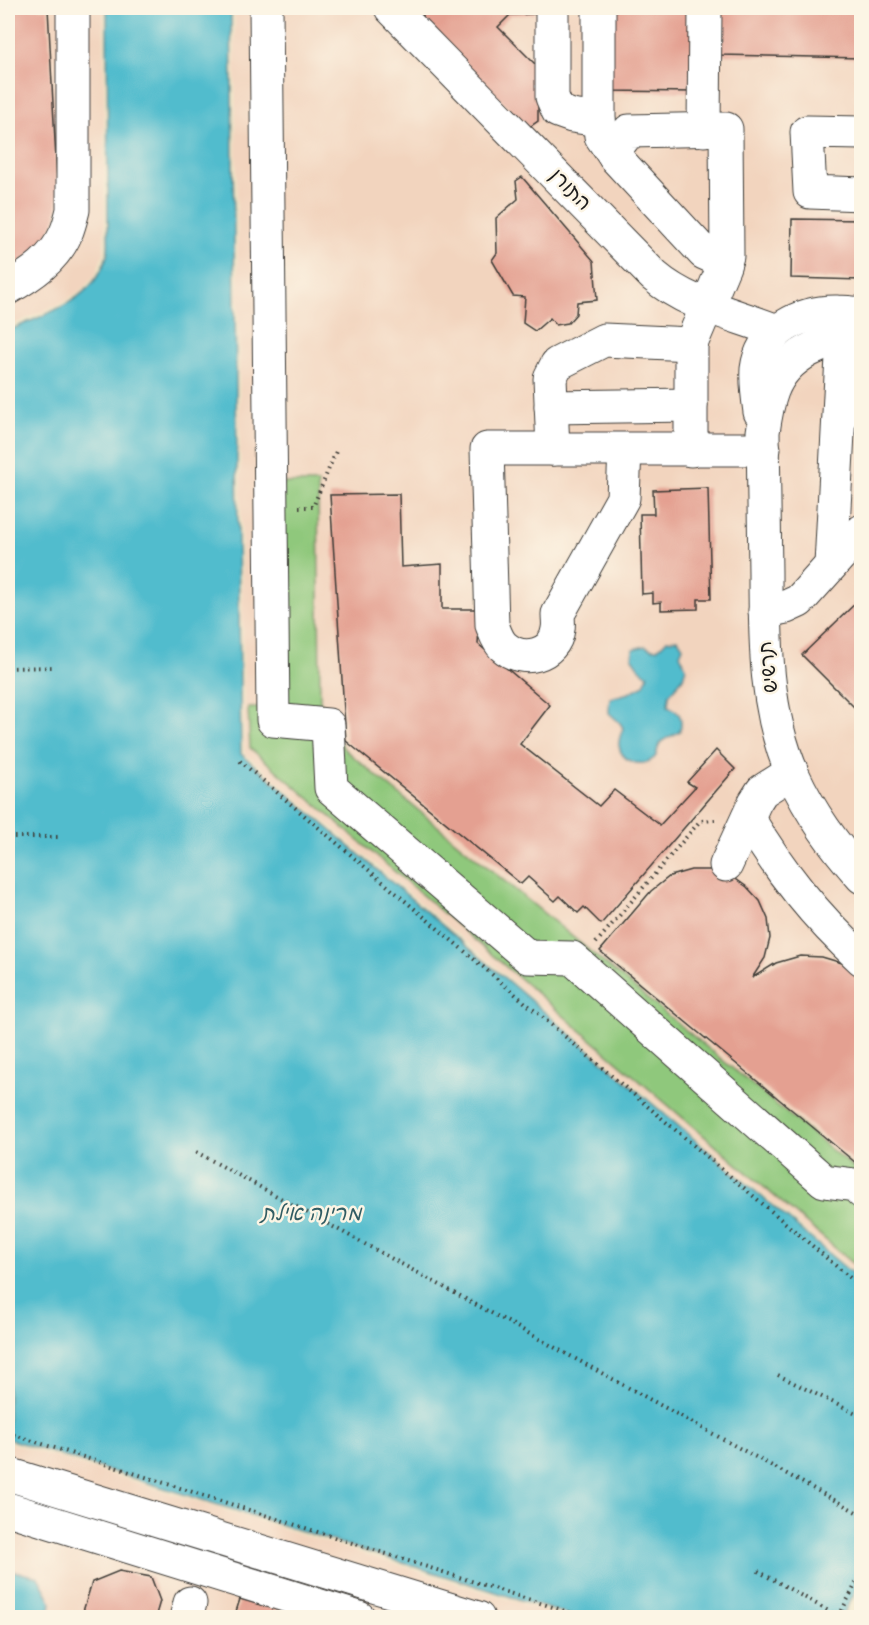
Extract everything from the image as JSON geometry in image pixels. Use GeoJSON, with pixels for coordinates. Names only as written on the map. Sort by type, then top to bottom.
{"type":"FeatureCollection","features":[{"type":"Feature","properties":{"kind":"street"},"geometry":{"type":"LineString","coordinates":[[8,288],[27,277],[54,254],[66,233],[73,210],[73,8]]}},
{"type":"Feature","properties":{"kind":"street"},"geometry":{"type":"LineString","coordinates":[[266,8],[273,720],[328,725],[331,788],[528,957],[572,958],[824,1181],[855,1185],[861,1192]]}},
{"type":"Feature","properties":{"kind":"street","name":"התורן"},"geometry":{"type":"LineString","coordinates":[[391,8],[654,276],[676,292],[707,306],[777,331]]}},
{"type":"Feature","properties":{"kind":"street"},"geometry":{"type":"LineString","coordinates":[[552,8],[552,97],[558,111],[572,116],[600,120]]}},
{"type":"Feature","properties":{"kind":"street"},"geometry":{"type":"LineString","coordinates":[[600,8],[601,136],[615,157],[704,253],[713,257],[727,256]]}},
{"type":"Feature","properties":{"kind":"street"},"geometry":{"type":"LineString","coordinates":[[704,130],[705,8]]}},
{"type":"Feature","properties":{"kind":"street"},"geometry":{"type":"LineString","coordinates":[[615,157],[616,148],[629,131],[726,129],[727,256],[691,344],[691,450]]}},
{"type":"Feature","properties":{"kind":"street"},"geometry":{"type":"LineString","coordinates":[[861,133],[807,132],[810,192],[861,194]]}},
{"type":"Feature","properties":{"kind":"street"},"geometry":{"type":"LineString","coordinates":[[777,331],[794,320],[814,314],[838,312],[855,329],[851,395],[831,565]]}},
{"type":"Feature","properties":{"kind":"street","name":"תרשיש"},"geometry":{"type":"LineString","coordinates":[[855,329],[809,350],[795,360],[782,373],[772,389],[766,408],[764,440],[765,640],[770,690],[779,735],[792,772],[813,814],[836,848],[861,877]]}},
{"type":"Feature","properties":{"kind":"street","name":"תרשיש"},"geometry":{"type":"LineString","coordinates":[[764,440],[757,394],[758,368],[765,347],[777,331]]}},
{"type":"Feature","properties":{"kind":"street"},"geometry":{"type":"LineString","coordinates":[[553,449],[550,378],[557,364],[604,340],[691,344]]}},
{"type":"Feature","properties":{"kind":"street"},"geometry":{"type":"LineString","coordinates":[[551,407],[691,405]]}},
{"type":"Feature","properties":{"kind":"street"},"geometry":{"type":"LineString","coordinates":[[625,449],[623,498],[558,614],[555,640],[549,649],[541,654],[521,656],[512,652],[503,646],[492,625],[487,449],[625,449],[691,450],[764,440]]}},
{"type":"Feature","properties":{"kind":"street"},"geometry":{"type":"LineString","coordinates":[[765,611],[786,607],[799,600],[861,531]]}},
{"type":"Feature","properties":{"kind":"street"},"geometry":{"type":"LineString","coordinates":[[726,865],[762,791],[792,772]]}},
{"type":"Feature","properties":{"kind":"street"},"geometry":{"type":"LineString","coordinates":[[748,818],[767,851],[789,881],[813,910],[861,959]]}},
{"type":"Feature","properties":{"kind":"street"},"geometry":{"type":"LineString","coordinates":[[8,1474],[478,1617]]}},
{"type":"Feature","properties":{"kind":"street"},"geometry":{"type":"LineString","coordinates":[[8,1509],[359,1617]]}},
{"type":"Feature","properties":{"kind":"path"},"geometry":{"type":"LineString","coordinates":[[271,507],[313,507],[337,449]]}},
{"type":"Feature","properties":{"kind":"path"},"geometry":{"type":"LineString","coordinates":[[8,668],[56,667]]}},
{"type":"Feature","properties":{"kind":"path"},"geometry":{"type":"LineString","coordinates":[[240,761],[861,1288]]}},
{"type":"Feature","properties":{"kind":"path"},"geometry":{"type":"LineString","coordinates":[[578,964],[700,821],[748,818]]}},
{"type":"Feature","properties":{"kind":"path"},"geometry":{"type":"LineString","coordinates":[[8,837],[62,837]]}},
{"type":"Feature","properties":{"kind":"path"},"geometry":{"type":"LineString","coordinates":[[196,1152],[861,1515]]}},
{"type":"Feature","properties":{"kind":"path"},"geometry":{"type":"LineString","coordinates":[[778,1375],[861,1417]]}},
{"type":"Feature","properties":{"kind":"path"},"geometry":{"type":"LineString","coordinates":[[8,1433],[587,1617]]}},
{"type":"Feature","properties":{"kind":"path"},"geometry":{"type":"LineString","coordinates":[[758,1571],[839,1617],[861,1572]]}},
{"type":"Feature","properties":{"kind":"shaded area"},"geometry":{"type":"Polygon","coordinates":[[[8,8],[104,8],[105,232],[104,254],[95,276],[79,293],[8,327],[8,8]]]}},
{"type":"Feature","properties":{"kind":"shaded area"},"geometry":{"type":"Polygon","coordinates":[[[234,8],[861,8],[861,1278],[244,753],[234,8]]]}},
{"type":"Feature","properties":{"kind":"shaded area"},"geometry":{"type":"Polygon","coordinates":[[[8,1442],[565,1617],[8,1617],[8,1442]]]}},
{"type":"Feature","properties":{"kind":"green space"},"geometry":{"type":"Polygon","coordinates":[[[278,483],[318,483],[320,700],[344,749],[861,1174],[861,1270],[250,748],[248,708],[284,708],[278,483]]]}},
{"type":"Feature","properties":{"kind":"water","name":"מרינה אילת"},"geometry":{"type":"Polygon","coordinates":[[[107,8],[231,8],[241,754],[861,1281],[861,1580],[842,1617],[575,1617],[8,1439],[8,331],[67,304],[80,295],[101,271],[107,255],[107,8]]]}},
{"type":"Feature","properties":{"kind":"water"},"geometry":{"type":"Polygon","coordinates":[[[678,639],[683,647],[680,654],[686,667],[683,678],[669,695],[668,706],[680,716],[680,731],[660,743],[653,759],[643,763],[632,762],[621,752],[619,742],[623,728],[609,713],[610,698],[629,693],[644,685],[648,675],[632,658],[633,649],[645,646],[657,649],[667,640],[678,639]]]}},
{"type":"Feature","properties":{"kind":"water"},"geometry":{"type":"Polygon","coordinates":[[[8,1570],[38,1577],[51,1601],[50,1610],[42,1617],[8,1617],[8,1570]]]}},
{"type":"Feature","properties":{"kind":"building"},"geometry":{"type":"Polygon","coordinates":[[[8,8],[48,8],[58,199],[56,217],[49,233],[23,260],[8,268],[8,8]]]}},
{"type":"Feature","properties":{"kind":"building"},"geometry":{"type":"Polygon","coordinates":[[[423,8],[535,8],[534,14],[510,15],[498,27],[538,67],[538,121],[528,128],[423,20],[423,8]]]}},
{"type":"Feature","properties":{"kind":"building"},"geometry":{"type":"Polygon","coordinates":[[[608,8],[696,8],[696,92],[608,91],[608,8]]]}},
{"type":"Feature","properties":{"kind":"building"},"geometry":{"type":"Polygon","coordinates":[[[720,8],[862,8],[862,58],[719,55],[720,8]]]}},
{"type":"Feature","properties":{"kind":"building"},"geometry":{"type":"Polygon","coordinates":[[[522,177],[594,261],[597,300],[577,302],[576,314],[568,323],[556,325],[550,318],[535,331],[523,323],[525,297],[513,296],[492,260],[497,253],[496,218],[518,199],[516,181],[522,177]]]}},
{"type":"Feature","properties":{"kind":"building"},"geometry":{"type":"Polygon","coordinates":[[[792,219],[862,220],[862,280],[791,278],[792,219]]]}},
{"type":"Feature","properties":{"kind":"building"},"geometry":{"type":"Polygon","coordinates":[[[708,488],[711,599],[698,599],[698,609],[661,610],[661,602],[653,603],[653,593],[642,594],[640,514],[654,514],[653,490],[708,488]]]}},
{"type":"Feature","properties":{"kind":"building"},"geometry":{"type":"Polygon","coordinates":[[[399,494],[401,567],[442,564],[442,609],[480,609],[478,644],[550,705],[520,744],[599,806],[614,790],[660,825],[695,787],[687,782],[716,750],[735,769],[601,924],[584,907],[578,913],[560,896],[555,901],[528,877],[521,884],[346,741],[330,495],[399,494]]]}},
{"type":"Feature","properties":{"kind":"building"},"geometry":{"type":"Polygon","coordinates":[[[862,597],[862,715],[802,655],[862,597]]]}},
{"type":"Feature","properties":{"kind":"building"},"geometry":{"type":"Polygon","coordinates":[[[691,870],[711,870],[730,875],[747,887],[760,901],[768,919],[770,938],[765,958],[752,978],[776,963],[800,956],[822,957],[842,963],[862,979],[862,1168],[600,951],[651,891],[670,876],[691,870]]]}},
{"type":"Feature","properties":{"kind":"building"},"geometry":{"type":"Polygon","coordinates":[[[119,1571],[151,1577],[160,1601],[155,1618],[81,1618],[92,1582],[119,1571]]]}},
{"type":"Feature","properties":{"kind":"building"},"geometry":{"type":"Polygon","coordinates":[[[240,1599],[302,1617],[234,1618],[240,1599]]]}}]}
